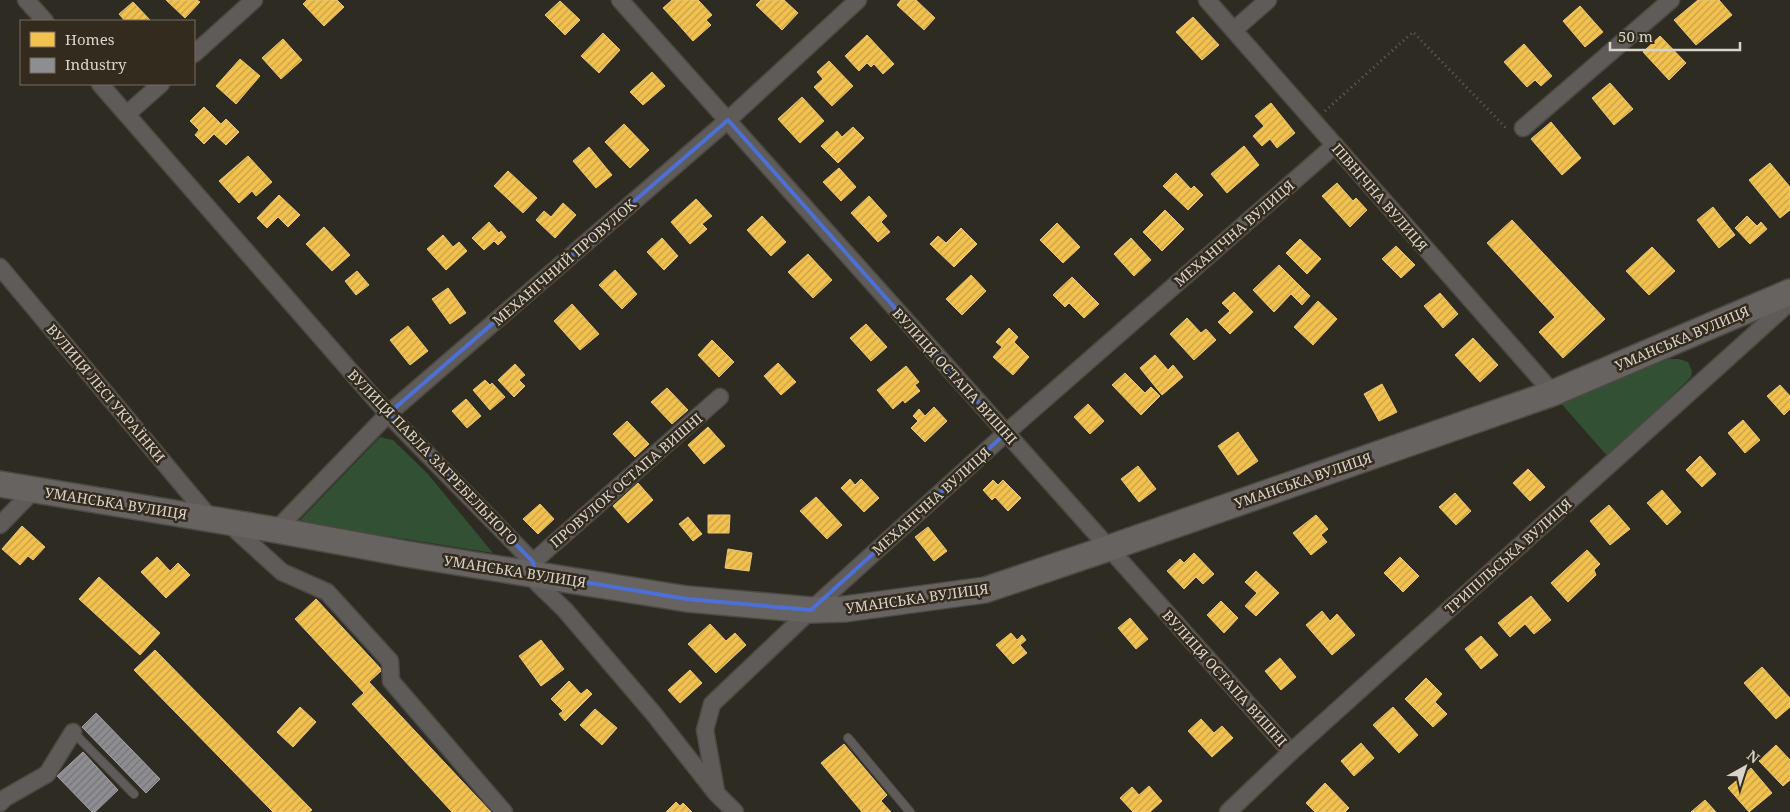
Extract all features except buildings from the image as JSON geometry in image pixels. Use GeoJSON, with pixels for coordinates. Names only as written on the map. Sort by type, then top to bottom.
{"type":"FeatureCollection","features":[{"type":"Feature","properties":{"kind":"main road","name":"УМАНСЬКА ВУЛИЦЯ"},"geometry":{"type":"LineString","coordinates":[[0,484],[219,520],[407,554],[534,568],[687,599],[811,610],[844,609],[985,590],[1553,393],[1790,292]]}},
{"type":"Feature","properties":{"kind":"street"},"geometry":{"type":"LineString","coordinates":[[26,0],[44,20]]}},
{"type":"Feature","properties":{"kind":"street"},"geometry":{"type":"LineString","coordinates":[[195,53],[254,0]]}},
{"type":"Feature","properties":{"kind":"street","name":"ВУЛИЦЯ ОСТАПА ВИШНІ"},"geometry":{"type":"LineString","coordinates":[[620,0],[1291,752]]}},
{"type":"Feature","properties":{"kind":"street","name":"МЕХАНІЧНИЙ ПРОВУЛОК"},"geometry":{"type":"LineString","coordinates":[[276,530],[388,414],[728,120],[858,0]]}},
{"type":"Feature","properties":{"kind":"street","name":"ПІВНІЧНА ВУЛИЦЯ"},"geometry":{"type":"LineString","coordinates":[[1207,0],[1553,393]]}},
{"type":"Feature","properties":{"kind":"street"},"geometry":{"type":"LineString","coordinates":[[1234,30],[1268,0]]}},
{"type":"Feature","properties":{"kind":"street"},"geometry":{"type":"LineString","coordinates":[[1523,128],[1671,0]]}},
{"type":"Feature","properties":{"kind":"street","name":"ВУЛИЦЯ ПАВЛА ЗАГРЕБЕЛЬНОГО"},"geometry":{"type":"LineString","coordinates":[[101,85],[388,414],[534,568],[537,583],[565,610],[653,713],[716,793],[735,812]]}},
{"type":"Feature","properties":{"kind":"street"},"geometry":{"type":"LineString","coordinates":[[127,114],[160,85]]}},
{"type":"Feature","properties":{"kind":"street","name":"МЕХАНІЧНА ВУЛИЦЯ"},"geometry":{"type":"LineString","coordinates":[[716,793],[705,730],[712,704],[811,610],[1006,433],[1334,145]]}},
{"type":"Feature","properties":{"kind":"street","name":"ВУЛИЦЯ ЛЕСІ УКРАЇНКИ"},"geometry":{"type":"LineString","coordinates":[[0,267],[219,520],[282,572],[326,592],[390,661],[391,681],[504,812]]}},
{"type":"Feature","properties":{"kind":"street","name":"ТРИПІЛЬСЬКА ВУЛИЦЯ"},"geometry":{"type":"LineString","coordinates":[[1228,812],[1291,752],[1790,302]]}},
{"type":"Feature","properties":{"kind":"street","name":"ПРОВУЛОК ОСТАПА ВИШНІ"},"geometry":{"type":"LineString","coordinates":[[534,568],[720,397]]}},
{"type":"Feature","properties":{"kind":"street"},"geometry":{"type":"LineString","coordinates":[[0,525],[34,490]]}},
{"type":"Feature","properties":{"kind":"street"},"geometry":{"type":"LineString","coordinates":[[0,803],[5,798],[47,774],[73,732]]}},
{"type":"Feature","properties":{"kind":"lane"},"geometry":{"type":"LineString","coordinates":[[73,732],[134,794]]}},
{"type":"Feature","properties":{"kind":"lane"},"geometry":{"type":"LineString","coordinates":[[848,738],[910,812]]}},
{"type":"Feature","properties":{"kind":"path"},"geometry":{"type":"LineString","coordinates":[[1314,121],[1413,32],[1508,131],[1523,128]]}},
{"type":"Feature","properties":{"kind":"highlighted area"},"geometry":{"type":"Polygon","coordinates":[[[728,120],[1006,433],[811,610],[687,599],[535,574],[533,562],[388,414],[728,120]]]}},
{"type":"Feature","properties":{"kind":"green space"},"geometry":{"type":"Polygon","coordinates":[[[1669,359],[1679,359],[1688,362],[1692,371],[1691,377],[1609,458],[1559,401],[1669,359]]]}},
{"type":"Feature","properties":{"kind":"green space"},"geometry":{"type":"Polygon","coordinates":[[[380,437],[393,440],[427,473],[493,553],[298,522],[380,437]]]}}]}
